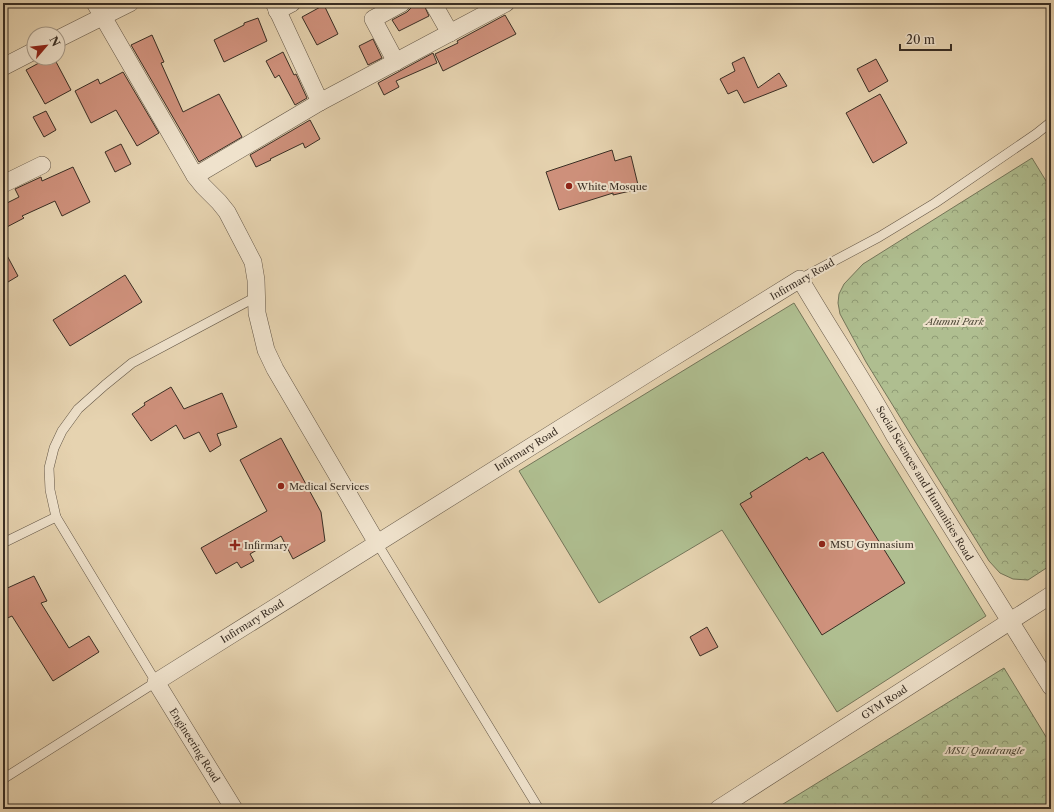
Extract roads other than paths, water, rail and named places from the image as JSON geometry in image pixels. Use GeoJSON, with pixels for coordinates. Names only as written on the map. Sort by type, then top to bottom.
{"type":"FeatureCollection","features":[{"type":"Feature","properties":{"kind":"street"},"geometry":{"type":"LineString","coordinates":[[66,33],[98,10],[130,3]]}},
{"type":"Feature","properties":{"kind":"street"},"geometry":{"type":"LineString","coordinates":[[396,62],[372,19],[402,3]]}},
{"type":"Feature","properties":{"kind":"street"},"geometry":{"type":"LineString","coordinates":[[433,3],[450,33]]}},
{"type":"Feature","properties":{"kind":"street"},"geometry":{"type":"LineString","coordinates":[[195,176],[320,102],[506,3]]}},
{"type":"Feature","properties":{"kind":"street"},"geometry":{"type":"LineString","coordinates":[[281,6],[320,102]]}},
{"type":"Feature","properties":{"kind":"street"},"geometry":{"type":"LineString","coordinates":[[98,10],[195,176],[227,212],[253,262],[256,280],[257,313],[266,350],[275,369],[377,543]]}},
{"type":"Feature","properties":{"kind":"street"},"geometry":{"type":"LineString","coordinates":[[3,67],[26,55]]}},
{"type":"Feature","properties":{"kind":"street"},"geometry":{"type":"LineString","coordinates":[[3,184],[42,165]]}},
{"type":"Feature","properties":{"kind":"street","name":"Infirmary Road"},"geometry":{"type":"LineString","coordinates":[[156,682],[800,279]]}},
{"type":"Feature","properties":{"kind":"street","name":"Social Sciences and Humanities Road"},"geometry":{"type":"LineString","coordinates":[[800,279],[877,404],[894,435],[1051,687]]}},
{"type":"Feature","properties":{"kind":"street","name":"GYM Road"},"geometry":{"type":"LineString","coordinates":[[718,809],[1051,595]]}},
{"type":"Feature","properties":{"kind":"street","name":"Engineering Road"},"geometry":{"type":"LineString","coordinates":[[156,682],[234,809]]}},
{"type":"Feature","properties":{"kind":"lane","name":"Infirmary Road"},"geometry":{"type":"LineString","coordinates":[[800,279],[879,237],[935,203],[1051,122]]}},
{"type":"Feature","properties":{"kind":"lane"},"geometry":{"type":"LineString","coordinates":[[156,682],[56,517],[50,490],[49,468],[54,448],[62,431],[78,409],[104,384],[132,363],[256,297]]}},
{"type":"Feature","properties":{"kind":"lane"},"geometry":{"type":"LineString","coordinates":[[3,544],[56,517]]}},
{"type":"Feature","properties":{"kind":"lane"},"geometry":{"type":"LineString","coordinates":[[377,543],[538,809]]}},
{"type":"Feature","properties":{"kind":"lane","name":"Infirmary Road"},"geometry":{"type":"LineString","coordinates":[[3,779],[156,682]]}},
{"type":"Feature","properties":{"kind":"place","name":"White Mosque"},"geometry":{"type":"Point","coordinates":[569,186]}},
{"type":"Feature","properties":{"kind":"place","name":"Medical Services"},"geometry":{"type":"Point","coordinates":[281,486]}},
{"type":"Feature","properties":{"kind":"place","name":"MSU Gymnasium"},"geometry":{"type":"Point","coordinates":[822,544]}},
{"type":"Feature","properties":{"kind":"place","name":"Infirmary"},"geometry":{"type":"Point","coordinates":[235,545]}},
{"type":"Feature","properties":{"kind":"park label","name":"Alumni Park"},"geometry":{"type":"Point","coordinates":[955,321]}},
{"type":"Feature","properties":{"kind":"park label","name":"MSU Quadrangle"},"geometry":{"type":"Point","coordinates":[985,750]}}]}
